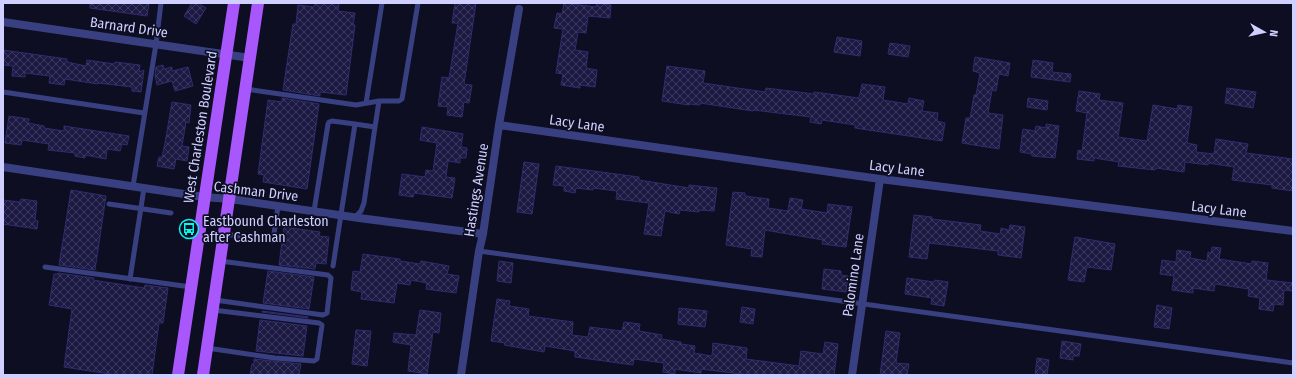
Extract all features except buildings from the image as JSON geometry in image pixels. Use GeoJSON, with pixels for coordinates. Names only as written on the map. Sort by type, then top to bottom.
{"type":"FeatureCollection","features":[{"type":"Feature","properties":{"kind":"main road","name":"West Charleston Boulevard"},"geometry":{"type":"LineString","coordinates":[[178,375],[234,3]]}},
{"type":"Feature","properties":{"kind":"main road"},"geometry":{"type":"LineString","coordinates":[[203,375],[258,3]]}},
{"type":"Feature","properties":{"kind":"street","name":"Hastings Avenue"},"geometry":{"type":"LineString","coordinates":[[462,375],[478,251],[483,234],[499,125],[519,9]]}},
{"type":"Feature","properties":{"kind":"street","name":"Barnard Drive"},"geometry":{"type":"LineString","coordinates":[[3,22],[250,58]]}},
{"type":"Feature","properties":{"kind":"street","name":"Lacy Lane"},"geometry":{"type":"LineString","coordinates":[[499,125],[880,179],[1293,231]]}},
{"type":"Feature","properties":{"kind":"street","name":"Cashman Drive"},"geometry":{"type":"LineString","coordinates":[[3,167],[204,197],[230,199],[355,218],[483,234]]}},
{"type":"Feature","properties":{"kind":"street","name":"Palomino Lane"},"geometry":{"type":"LineString","coordinates":[[852,375],[880,179]]}},
{"type":"Feature","properties":{"kind":"lane"},"geometry":{"type":"LineString","coordinates":[[133,186],[156,44],[161,3]]}},
{"type":"Feature","properties":{"kind":"lane"},"geometry":{"type":"LineString","coordinates":[[366,103],[382,3]]}},
{"type":"Feature","properties":{"kind":"lane"},"geometry":{"type":"LineString","coordinates":[[246,89],[356,105],[379,101],[399,101],[402,99],[418,3]]}},
{"type":"Feature","properties":{"kind":"lane"},"geometry":{"type":"LineString","coordinates":[[3,92],[144,113]]}},
{"type":"Feature","properties":{"kind":"lane"},"geometry":{"type":"LineString","coordinates":[[355,218],[361,211],[364,203],[379,101]]}},
{"type":"Feature","properties":{"kind":"lane"},"geometry":{"type":"LineString","coordinates":[[314,211],[329,122],[332,121],[375,127]]}},
{"type":"Feature","properties":{"kind":"lane"},"geometry":{"type":"LineString","coordinates":[[333,266],[355,124]]}},
{"type":"Feature","properties":{"kind":"lane"},"geometry":{"type":"LineString","coordinates":[[130,279],[144,188]]}},
{"type":"Feature","properties":{"kind":"lane"},"geometry":{"type":"LineString","coordinates":[[109,204],[171,213]]}},
{"type":"Feature","properties":{"kind":"lane"},"geometry":{"type":"LineString","coordinates":[[224,234],[273,241],[278,206]]}},
{"type":"Feature","properties":{"kind":"lane"},"geometry":{"type":"LineString","coordinates":[[478,251],[1293,363]]}},
{"type":"Feature","properties":{"kind":"lane"},"geometry":{"type":"LineString","coordinates":[[214,305],[308,314],[323,315],[327,313],[331,278],[328,275],[220,261]]}},
{"type":"Feature","properties":{"kind":"lane"},"geometry":{"type":"LineString","coordinates":[[45,267],[191,287]]}},
{"type":"Feature","properties":{"kind":"lane"},"geometry":{"type":"LineString","coordinates":[[207,348],[275,358],[314,361],[317,359],[322,325],[319,323],[214,305]]}},
{"type":"Feature","properties":{"kind":"place","name":"Eastbound Charleston after Cashman"},"geometry":{"type":"Point","coordinates":[189,229]}}]}
